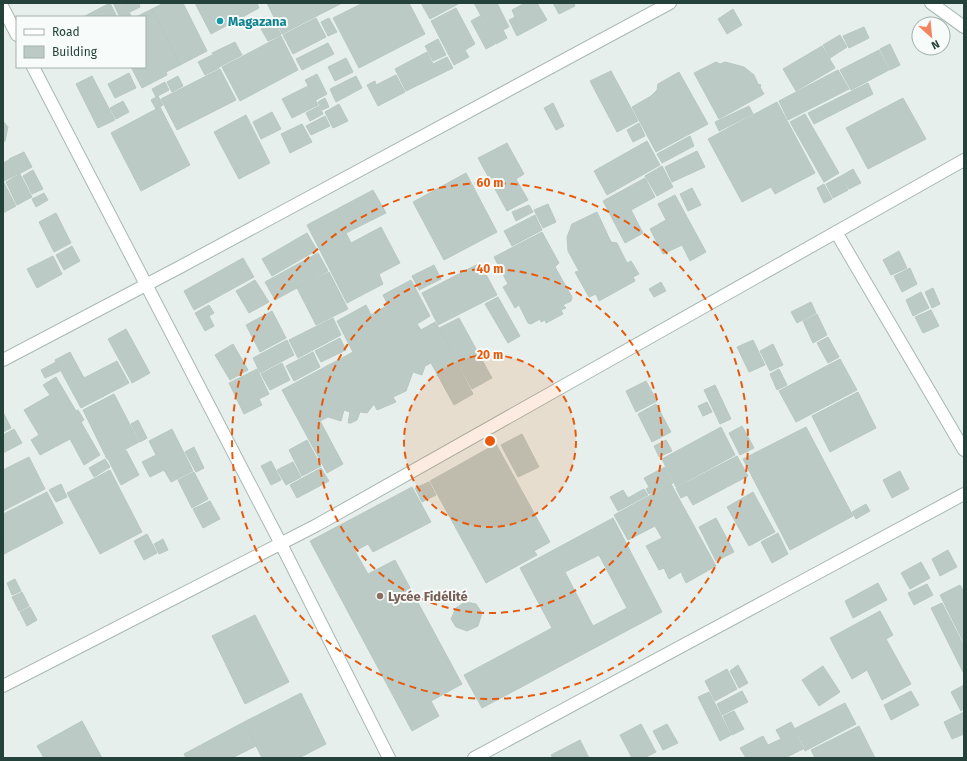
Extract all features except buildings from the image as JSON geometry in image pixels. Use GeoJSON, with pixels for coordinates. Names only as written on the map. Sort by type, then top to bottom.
{"type":"FeatureCollection","features":[{"type":"Feature","properties":{"kind":"street"},"geometry":{"type":"LineString","coordinates":[[3,360],[146,285],[670,3]]}},
{"type":"Feature","properties":{"kind":"street"},"geometry":{"type":"LineString","coordinates":[[931,3],[964,27]]}},
{"type":"Feature","properties":{"kind":"street"},"geometry":{"type":"LineString","coordinates":[[3,8],[16,33]]}},
{"type":"Feature","properties":{"kind":"street"},"geometry":{"type":"LineString","coordinates":[[34,68],[281,544],[389,758]]}},
{"type":"Feature","properties":{"kind":"street"},"geometry":{"type":"LineString","coordinates":[[3,686],[317,526],[964,160]]}},
{"type":"Feature","properties":{"kind":"street"},"geometry":{"type":"LineString","coordinates":[[836,232],[964,450]]}},
{"type":"Feature","properties":{"kind":"street"},"geometry":{"type":"LineString","coordinates":[[474,758],[964,494]]}},
{"type":"Feature","properties":{"kind":"place","name":"Magazana"},"geometry":{"type":"Point","coordinates":[220,21]}},
{"type":"Feature","properties":{"kind":"place","name":"Lycée Fidélité"},"geometry":{"type":"Point","coordinates":[380,596]}}]}
